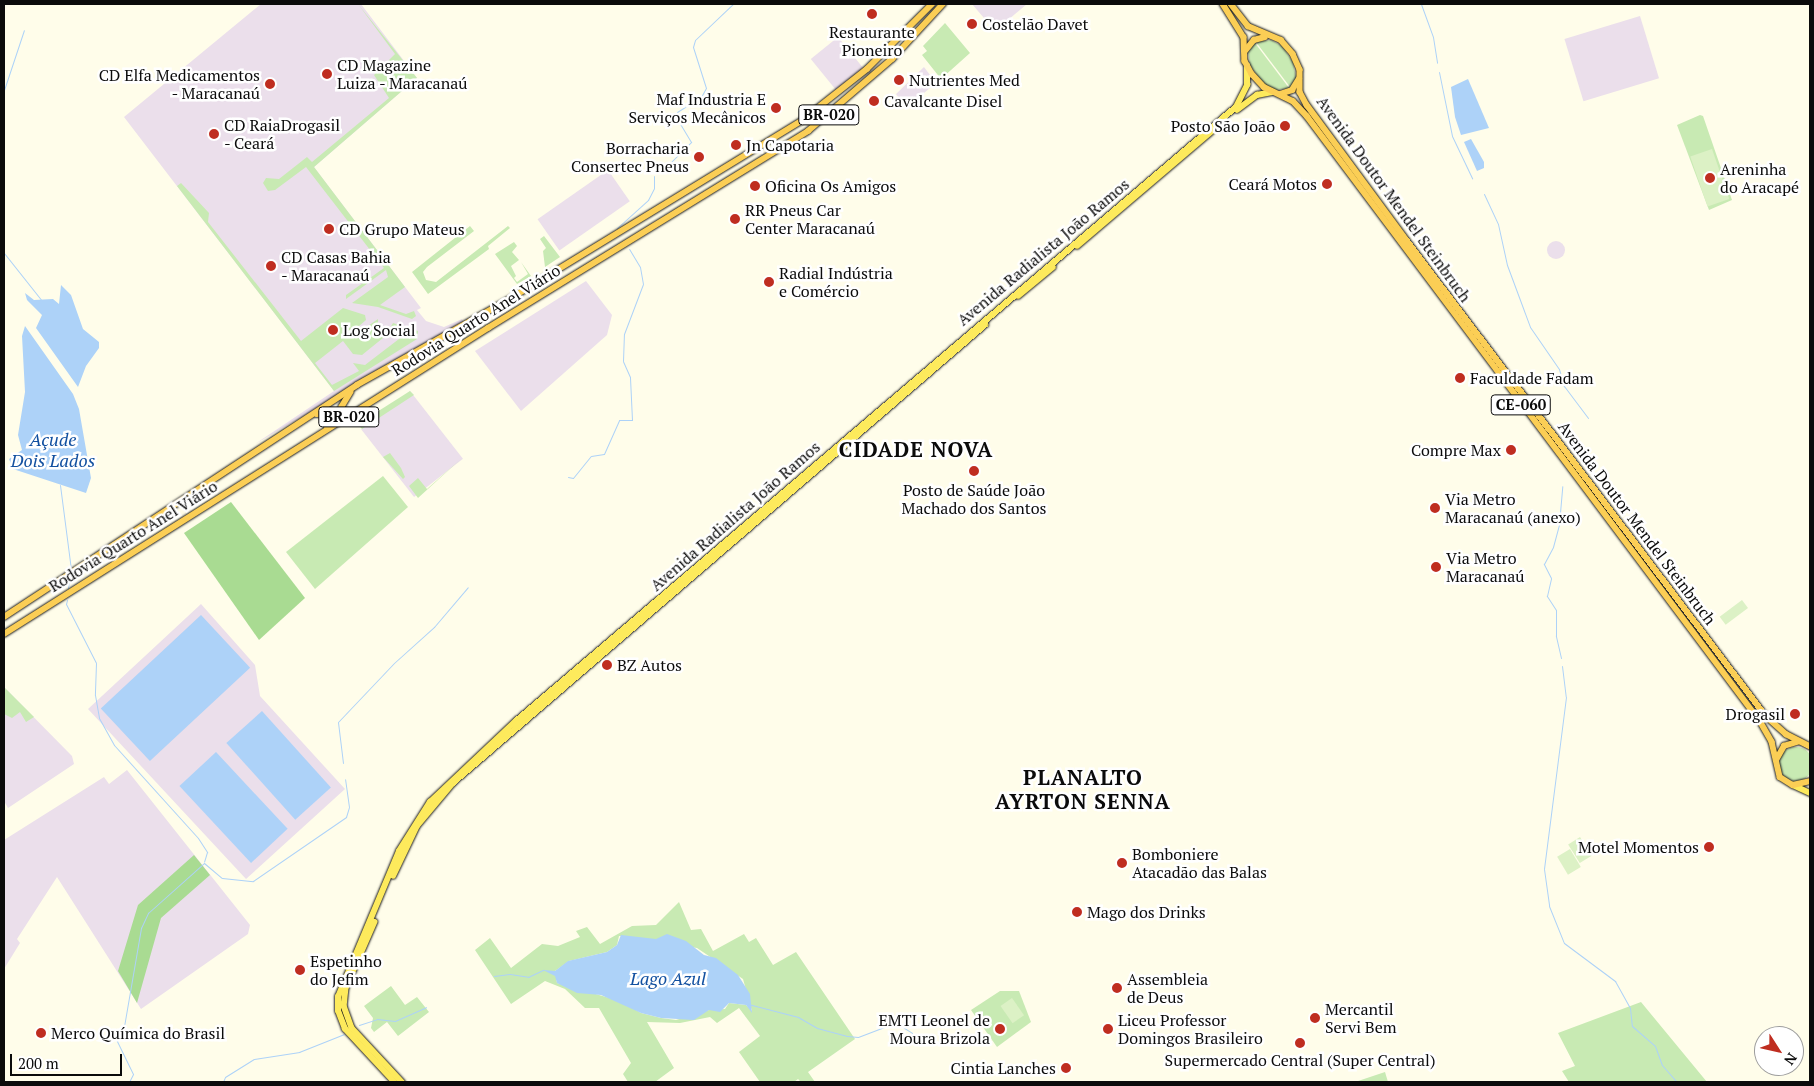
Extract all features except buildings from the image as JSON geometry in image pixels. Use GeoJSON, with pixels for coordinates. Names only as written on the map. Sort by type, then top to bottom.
{"type":"FeatureCollection","features":[{"type":"Feature","properties":{"kind":"highway","name":"Rodovia Quarto Anel Viário"},"geometry":{"type":"LineString","coordinates":[[4,617],[357,385],[477,319],[800,122],[867,70],[932,4]]}},
{"type":"Feature","properties":{"kind":"highway","name":"Rodovia Quarto Anel Viário"},"geometry":{"type":"LineString","coordinates":[[4,634],[608,254],[808,131],[842,104],[908,42],[943,4]]}},
{"type":"Feature","properties":{"kind":"highway"},"geometry":{"type":"LineString","coordinates":[[1222,4],[1241,29],[1247,66]]}},
{"type":"Feature","properties":{"kind":"highway","name":"CE-060"},"geometry":{"type":"LineString","coordinates":[[1231,4],[1248,26],[1267,36],[1281,40],[1293,54],[1299,78]]}},
{"type":"Feature","properties":{"kind":"highway"},"geometry":{"type":"LineString","coordinates":[[907,29],[908,42]]}},
{"type":"Feature","properties":{"kind":"highway"},"geometry":{"type":"LineString","coordinates":[[1245,51],[1254,40],[1267,36]]}},
{"type":"Feature","properties":{"kind":"highway","name":"CE-060"},"geometry":{"type":"LineString","coordinates":[[1247,66],[1259,82],[1275,93]]}},
{"type":"Feature","properties":{"kind":"highway"},"geometry":{"type":"LineString","coordinates":[[1275,93],[1292,90],[1299,78]]}},
{"type":"Feature","properties":{"kind":"highway","name":"Avenida Doutor Mendel Steinbruch"},"geometry":{"type":"LineString","coordinates":[[1299,78],[1300,92],[1307,105],[1766,716],[1786,734],[1799,742]]}},
{"type":"Feature","properties":{"kind":"highway","name":"Avenida Doutor Mendel Steinbruch"},"geometry":{"type":"LineString","coordinates":[[1275,93],[1293,101],[1306,116],[1760,721],[1772,742],[1776,762]]}},
{"type":"Feature","properties":{"kind":"highway"},"geometry":{"type":"LineString","coordinates":[[599,244],[608,254]]}},
{"type":"Feature","properties":{"kind":"highway"},"geometry":{"type":"LineString","coordinates":[[357,385],[344,401],[343,412],[348,413],[368,405]]}},
{"type":"Feature","properties":{"kind":"highway"},"geometry":{"type":"LineString","coordinates":[[305,419],[323,412],[334,413],[336,419],[320,436]]}},
{"type":"Feature","properties":{"kind":"highway"},"geometry":{"type":"LineString","coordinates":[[1776,762],[1784,746],[1799,742]]}},
{"type":"Feature","properties":{"kind":"highway","name":"CE-060"},"geometry":{"type":"LineString","coordinates":[[1799,742],[1810,746]]}},
{"type":"Feature","properties":{"kind":"highway","name":"CE-060"},"geometry":{"type":"LineString","coordinates":[[1776,762],[1780,777],[1793,785]]}},
{"type":"Feature","properties":{"kind":"highway"},"geometry":{"type":"LineString","coordinates":[[1793,785],[1810,781]]}},
{"type":"Feature","properties":{"kind":"main road","name":"Avenida Radialista João Ramos"},"geometry":{"type":"LineString","coordinates":[[399,857],[430,802],[478,754],[1236,107],[1247,85],[1247,66]]}},
{"type":"Feature","properties":{"kind":"main road","name":"Avenida Radialista João Ramos"},"geometry":{"type":"LineString","coordinates":[[399,857],[428,811],[481,758],[1248,101],[1275,93]]}},
{"type":"Feature","properties":{"kind":"main road","name":"CE-060"},"geometry":{"type":"LineString","coordinates":[[1793,785],[1810,793]]}},
{"type":"Feature","properties":{"kind":"main road"},"geometry":{"type":"LineString","coordinates":[[394,1082],[345,1029],[338,1011],[342,988],[399,857]]}},
{"type":"Feature","properties":{"kind":"main road"},"geometry":{"type":"LineString","coordinates":[[342,988],[348,1020],[402,1082]]}},
{"type":"Feature","properties":{"kind":"shaded area"},"geometry":{"type":"Polygon","coordinates":[[[261,4],[361,4],[417,78],[314,167],[421,308],[417,310],[426,321],[444,327],[462,319],[464,323],[255,444],[334,391],[124,117],[261,4]]]}},
{"type":"Feature","properties":{"kind":"shaded area"},"geometry":{"type":"Polygon","coordinates":[[[972,4],[1027,4],[995,31],[972,4]]]}},
{"type":"Feature","properties":{"kind":"shaded area"},"geometry":{"type":"Polygon","coordinates":[[[1640,16],[1659,78],[1583,101],[1564,39],[1640,16]]]}},
{"type":"Feature","properties":{"kind":"shaded area"},"geometry":{"type":"Polygon","coordinates":[[[838,37],[863,68],[836,90],[811,59],[838,37]]]}},
{"type":"Feature","properties":{"kind":"shaded area"},"geometry":{"type":"Polygon","coordinates":[[[924,67],[936,83],[906,108],[896,94],[924,67]]]}},
{"type":"Feature","properties":{"kind":"shaded area"},"geometry":{"type":"Polygon","coordinates":[[[608,170],[630,201],[559,250],[538,219],[608,170]]]}},
{"type":"Feature","properties":{"kind":"shaded area"},"geometry":{"type":"Polygon","coordinates":[[[1552,241],[1560,241],[1565,246],[1563,257],[1552,259],[1547,254],[1547,246],[1552,241]]]}},
{"type":"Feature","properties":{"kind":"shaded area"},"geometry":{"type":"Polygon","coordinates":[[[586,281],[612,315],[607,335],[521,411],[475,351],[586,281]]]}},
{"type":"Feature","properties":{"kind":"shaded area"},"geometry":{"type":"Polygon","coordinates":[[[410,391],[463,459],[414,497],[361,429],[410,391]]]}},
{"type":"Feature","properties":{"kind":"shaded area"},"geometry":{"type":"Polygon","coordinates":[[[201,604],[255,665],[260,696],[345,789],[246,879],[88,709],[201,604]]]}},
{"type":"Feature","properties":{"kind":"shaded area"},"geometry":{"type":"Polygon","coordinates":[[[4,687],[72,756],[74,764],[8,808],[4,801],[4,687]]]}},
{"type":"Feature","properties":{"kind":"shaded area"},"geometry":{"type":"Polygon","coordinates":[[[127,770],[250,925],[248,934],[141,1009],[57,877],[17,939],[20,943],[4,969],[4,840],[104,777],[109,784],[127,770]]]}},
{"type":"Feature","properties":{"kind":"green space"},"geometry":{"type":"Polygon","coordinates":[[[358,4],[417,78],[314,167],[405,287],[380,305],[406,314],[414,311],[416,316],[412,319],[378,307],[352,303],[388,277],[386,270],[346,299],[346,295],[384,268],[306,167],[275,190],[268,191],[263,183],[266,178],[279,179],[307,157],[312,162],[389,98],[374,75],[395,54],[358,4]]]}},
{"type":"Feature","properties":{"kind":"green space"},"geometry":{"type":"Polygon","coordinates":[[[945,23],[970,53],[941,79],[922,55],[927,51],[923,46],[945,23]]]}},
{"type":"Feature","properties":{"kind":"green space"},"geometry":{"type":"Polygon","coordinates":[[[1271,40],[1282,46],[1293,62],[1296,78],[1290,87],[1256,42],[1271,40]]]}},
{"type":"Feature","properties":{"kind":"green space"},"geometry":{"type":"Polygon","coordinates":[[[1255,43],[1289,88],[1277,90],[1265,86],[1250,65],[1248,51],[1255,43]]]}},
{"type":"Feature","properties":{"kind":"green space"},"geometry":{"type":"Polygon","coordinates":[[[1700,115],[1703,116],[1732,200],[1709,210],[1677,125],[1700,115]]]}},
{"type":"Feature","properties":{"kind":"green space","name":"Areninha do Aracapé"},"geometry":{"type":"Polygon","coordinates":[[[1712,149],[1729,199],[1708,207],[1690,156],[1712,149]]]}},
{"type":"Feature","properties":{"kind":"green space"},"geometry":{"type":"Polygon","coordinates":[[[181,183],[209,213],[208,222],[301,341],[343,308],[365,315],[366,320],[359,326],[362,330],[378,319],[378,326],[390,328],[393,323],[399,325],[362,355],[353,354],[343,341],[315,363],[332,385],[359,371],[353,363],[365,365],[412,329],[418,331],[417,339],[334,391],[177,186],[181,183]]]}},
{"type":"Feature","properties":{"kind":"green space"},"geometry":{"type":"Polygon","coordinates":[[[470,226],[474,231],[427,267],[423,272],[426,280],[436,282],[508,226],[510,228],[488,246],[489,249],[428,294],[412,272],[470,226]]]}},
{"type":"Feature","properties":{"kind":"green space"},"geometry":{"type":"Polygon","coordinates":[[[544,236],[560,257],[545,267],[543,251],[546,248],[540,239],[544,236]]]}},
{"type":"Feature","properties":{"kind":"green space"},"geometry":{"type":"Polygon","coordinates":[[[514,242],[517,246],[512,252],[519,260],[511,266],[516,276],[514,278],[517,282],[528,274],[521,262],[531,276],[517,284],[495,254],[514,242]]]}},
{"type":"Feature","properties":{"kind":"green space"},"geometry":{"type":"Polygon","coordinates":[[[410,391],[414,395],[362,429],[358,424],[410,391]]]}},
{"type":"Feature","properties":{"kind":"green space"},"geometry":{"type":"Polygon","coordinates":[[[390,453],[401,468],[405,477],[403,479],[383,457],[390,453]]]}},
{"type":"Feature","properties":{"kind":"green space"},"geometry":{"type":"Polygon","coordinates":[[[462,458],[418,498],[409,486],[418,478],[427,489],[462,458]]]}},
{"type":"Feature","properties":{"kind":"green space"},"geometry":{"type":"Polygon","coordinates":[[[383,476],[408,507],[315,589],[286,552],[383,476]]]}},
{"type":"Feature","properties":{"kind":"green space"},"geometry":{"type":"Polygon","coordinates":[[[231,502],[305,598],[259,640],[184,533],[231,502]]]}},
{"type":"Feature","properties":{"kind":"green space"},"geometry":{"type":"Polygon","coordinates":[[[1742,600],[1748,608],[1726,625],[1720,617],[1742,600]]]}},
{"type":"Feature","properties":{"kind":"green space"},"geometry":{"type":"Polygon","coordinates":[[[4,687],[34,717],[26,722],[20,712],[12,718],[4,714],[4,687]]]}},
{"type":"Feature","properties":{"kind":"green space"},"geometry":{"type":"Polygon","coordinates":[[[1796,747],[1803,748],[1808,752],[1812,757],[1812,771],[1808,776],[1803,780],[1796,781],[1789,780],[1784,776],[1780,771],[1779,764],[1780,757],[1784,752],[1789,748],[1796,747]]]}},
{"type":"Feature","properties":{"kind":"green space"},"geometry":{"type":"Polygon","coordinates":[[[1580,837],[1592,856],[1580,863],[1568,844],[1580,837]]]}},
{"type":"Feature","properties":{"kind":"green space"},"geometry":{"type":"Polygon","coordinates":[[[1570,849],[1581,867],[1568,875],[1557,857],[1570,849]]]}},
{"type":"Feature","properties":{"kind":"green space"},"geometry":{"type":"Polygon","coordinates":[[[194,855],[210,875],[161,918],[137,1003],[118,971],[138,905],[194,855]]]}},
{"type":"Feature","properties":{"kind":"green space"},"geometry":{"type":"Polygon","coordinates":[[[679,902],[691,930],[701,929],[713,951],[744,934],[749,942],[756,938],[773,965],[796,952],[855,1039],[808,1072],[815,1082],[801,1082],[798,1079],[794,1082],[760,1082],[739,1052],[760,1036],[739,1008],[717,1023],[710,1017],[680,1023],[647,1022],[674,1068],[655,1082],[628,1082],[623,1074],[631,1063],[599,1008],[585,1008],[565,989],[545,981],[511,1004],[475,950],[490,938],[511,968],[542,944],[558,946],[580,937],[576,931],[587,927],[600,944],[632,926],[656,925],[679,902]],[[619,936],[617,945],[607,952],[569,961],[555,971],[557,983],[620,1001],[641,1013],[661,1018],[676,1020],[709,1010],[725,1009],[729,1003],[746,1005],[752,1011],[743,979],[697,948],[619,936]]]}},
{"type":"Feature","properties":{"kind":"green space"},"geometry":{"type":"Polygon","coordinates":[[[391,986],[405,1005],[417,997],[429,1012],[398,1036],[387,1022],[374,1032],[371,1028],[373,1018],[364,1006],[391,986]]]}},
{"type":"Feature","properties":{"kind":"green space"},"geometry":{"type":"Polygon","coordinates":[[[1000,991],[1019,991],[1031,1022],[997,1047],[971,1010],[1000,991]]]}},
{"type":"Feature","properties":{"kind":"green space"},"geometry":{"type":"Polygon","coordinates":[[[1012,998],[1024,1015],[1013,1023],[1001,1006],[1012,998]]]}},
{"type":"Feature","properties":{"kind":"green space"},"geometry":{"type":"Polygon","coordinates":[[[1641,1002],[1707,1082],[1569,1082],[1562,1071],[1575,1066],[1558,1033],[1641,1002]]]}},
{"type":"Feature","properties":{"kind":"green space"},"geometry":{"type":"Polygon","coordinates":[[[1385,1072],[1388,1082],[1355,1082],[1385,1072]]]}},
{"type":"Feature","properties":{"kind":"water"},"geometry":{"type":"Polygon","coordinates":[[[1468,79],[1489,128],[1461,135],[1455,117],[1451,87],[1468,79]]]}},
{"type":"Feature","properties":{"kind":"water"},"geometry":{"type":"Polygon","coordinates":[[[1471,139],[1484,162],[1484,168],[1477,171],[1464,142],[1471,139]]]}},
{"type":"Feature","properties":{"kind":"water","name":"Açude Dois Lados"},"geometry":{"type":"Polygon","coordinates":[[[61,285],[71,295],[83,329],[99,342],[99,348],[86,366],[78,387],[36,328],[42,315],[27,300],[25,293],[34,300],[53,299],[59,304],[61,285]]]}},
{"type":"Feature","properties":{"kind":"water","name":"Açude Dois Lados"},"geometry":{"type":"Polygon","coordinates":[[[25,326],[73,394],[79,409],[91,478],[86,493],[13,469],[9,459],[22,450],[18,435],[25,392],[22,336],[25,326]]]}},
{"type":"Feature","properties":{"kind":"water"},"geometry":{"type":"Polygon","coordinates":[[[201,615],[250,668],[150,761],[101,708],[201,615]]]}},
{"type":"Feature","properties":{"kind":"water"},"geometry":{"type":"Polygon","coordinates":[[[262,711],[331,788],[295,820],[226,743],[262,711]]]}},
{"type":"Feature","properties":{"kind":"water"},"geometry":{"type":"Polygon","coordinates":[[[216,752],[288,829],[251,863],[179,786],[216,752]]]}},
{"type":"Feature","properties":{"kind":"water","name":"Lago Azul"},"geometry":{"type":"Polygon","coordinates":[[[667,934],[686,941],[704,955],[716,958],[738,975],[750,994],[752,1013],[746,1005],[729,1003],[720,1012],[709,1010],[694,1020],[661,1018],[641,1013],[601,995],[577,993],[557,983],[555,976],[543,970],[555,971],[568,961],[607,952],[617,945],[621,935],[656,939],[667,934]]]}},
{"type":"Feature","properties":{"kind":"waterway"},"geometry":{"type":"LineString","coordinates":[[670,163],[691,142],[680,124],[677,112],[701,97],[706,88],[693,47],[695,40],[733,4]]}},
{"type":"Feature","properties":{"kind":"waterway"},"geometry":{"type":"LineString","coordinates":[[1421,4],[1433,37],[1437,63]]}},
{"type":"Feature","properties":{"kind":"waterway"},"geometry":{"type":"LineString","coordinates":[[4,90],[24,30]]}},
{"type":"Feature","properties":{"kind":"waterway"},"geometry":{"type":"LineString","coordinates":[[1439,72],[1452,136],[1472,178]]}},
{"type":"Feature","properties":{"kind":"waterway"},"geometry":{"type":"LineString","coordinates":[[617,228],[648,200],[654,188],[654,176]]}},
{"type":"Feature","properties":{"kind":"waterway"},"geometry":{"type":"LineString","coordinates":[[1484,194],[1498,224],[1507,265],[1530,327],[1559,369],[1564,386],[1588,418]]}},
{"type":"Feature","properties":{"kind":"waterway"},"geometry":{"type":"LineString","coordinates":[[568,477],[573,478],[591,456],[604,454],[619,420],[632,420],[630,377],[623,361],[624,334],[643,284],[640,267],[629,249]]}},
{"type":"Feature","properties":{"kind":"waterway"},"geometry":{"type":"LineString","coordinates":[[4,253],[42,301]]}},
{"type":"Feature","properties":{"kind":"waterway"},"geometry":{"type":"LineString","coordinates":[[60,485],[71,570]]}},
{"type":"Feature","properties":{"kind":"waterway"},"geometry":{"type":"LineString","coordinates":[[1561,658],[1556,636],[1556,610],[1547,596],[1551,578],[1544,564],[1553,547],[1559,524],[1562,486]]}},
{"type":"Feature","properties":{"kind":"waterway"},"geometry":{"type":"LineString","coordinates":[[68,588],[69,581]]}},
{"type":"Feature","properties":{"kind":"waterway"},"geometry":{"type":"LineString","coordinates":[[343,763],[338,722],[394,663],[434,627],[468,587]]}},
{"type":"Feature","properties":{"kind":"waterway"},"geometry":{"type":"LineString","coordinates":[[67,600],[66,604],[96,663],[95,695],[99,718],[114,745],[198,838],[207,852],[204,862]]}},
{"type":"Feature","properties":{"kind":"waterway"},"geometry":{"type":"LineString","coordinates":[[1562,666],[1566,697],[1544,869],[1549,906],[1564,943],[1615,981],[1630,1008],[1632,1026],[1655,1046],[1662,1065],[1677,1082]]}},
{"type":"Feature","properties":{"kind":"waterway"},"geometry":{"type":"LineString","coordinates":[[129,1082],[133,1074],[117,1041],[122,1038],[141,928],[148,913],[204,863],[222,878],[253,881],[346,817],[349,807],[345,779]]}},
{"type":"Feature","properties":{"kind":"waterway"},"geometry":{"type":"LineString","coordinates":[[494,976],[510,974],[528,977],[543,970]]}},
{"type":"Feature","properties":{"kind":"waterway"},"geometry":{"type":"LineString","coordinates":[[748,1004],[798,1017],[817,1028],[847,1036],[858,1037],[889,1025],[901,1026],[912,1033]]}},
{"type":"Feature","properties":{"kind":"waterway"},"geometry":{"type":"LineString","coordinates":[[359,1025],[377,1019],[395,1021],[426,1007]]}},
{"type":"Feature","properties":{"kind":"waterway"},"geometry":{"type":"LineString","coordinates":[[223,1082],[225,1077],[254,1059],[299,1052],[344,1034]]}},
{"type":"Feature","properties":{"kind":"place","name":"Restaurante Pioneiro"},"geometry":{"type":"Point","coordinates":[872,14]}},
{"type":"Feature","properties":{"kind":"place","name":"Costelão Davet"},"geometry":{"type":"Point","coordinates":[972,24]}},
{"type":"Feature","properties":{"kind":"place","name":"CD Magazine Luiza - Maracanaú"},"geometry":{"type":"Point","coordinates":[327,74]}},
{"type":"Feature","properties":{"kind":"place","name":"Nutrientes Med"},"geometry":{"type":"Point","coordinates":[899,80]}},
{"type":"Feature","properties":{"kind":"place","name":"CD Elfa Medicamentos - Maracanaú"},"geometry":{"type":"Point","coordinates":[270,84]}},
{"type":"Feature","properties":{"kind":"place","name":"Cavalcante Disel"},"geometry":{"type":"Point","coordinates":[874,101]}},
{"type":"Feature","properties":{"kind":"place","name":"Maf Industria E Serviços Mecânicos"},"geometry":{"type":"Point","coordinates":[776,108]}},
{"type":"Feature","properties":{"kind":"place","name":"Posto São João"},"geometry":{"type":"Point","coordinates":[1285,126]}},
{"type":"Feature","properties":{"kind":"place","name":"CD RaiaDrogasil - Ceará"},"geometry":{"type":"Point","coordinates":[214,134]}},
{"type":"Feature","properties":{"kind":"place","name":"Jn Capotaria"},"geometry":{"type":"Point","coordinates":[736,145]}},
{"type":"Feature","properties":{"kind":"place","name":"Borracharia Consertec Pneus"},"geometry":{"type":"Point","coordinates":[699,157]}},
{"type":"Feature","properties":{"kind":"place","name":"Areninha do Aracapé"},"geometry":{"type":"Point","coordinates":[1710,178]}},
{"type":"Feature","properties":{"kind":"place","name":"Ceará Motos"},"geometry":{"type":"Point","coordinates":[1327,184]}},
{"type":"Feature","properties":{"kind":"place","name":"Oficina Os Amigos"},"geometry":{"type":"Point","coordinates":[755,186]}},
{"type":"Feature","properties":{"kind":"place","name":"RR Pneus Car Center Maracanaú"},"geometry":{"type":"Point","coordinates":[735,219]}},
{"type":"Feature","properties":{"kind":"place","name":"CD Grupo Mateus"},"geometry":{"type":"Point","coordinates":[329,229]}},
{"type":"Feature","properties":{"kind":"place","name":"CD Casas Bahia - Maracanaú"},"geometry":{"type":"Point","coordinates":[271,266]}},
{"type":"Feature","properties":{"kind":"place","name":"Radial Indústria e Comércio"},"geometry":{"type":"Point","coordinates":[769,282]}},
{"type":"Feature","properties":{"kind":"place","name":"Log Social"},"geometry":{"type":"Point","coordinates":[333,330]}},
{"type":"Feature","properties":{"kind":"place","name":"Faculdade Fadam"},"geometry":{"type":"Point","coordinates":[1460,378]}},
{"type":"Feature","properties":{"kind":"place","name":"Compre Max"},"geometry":{"type":"Point","coordinates":[1511,450]}},
{"type":"Feature","properties":{"kind":"place","name":"Posto de Saúde João Machado dos Santos"},"geometry":{"type":"Point","coordinates":[974,471]}},
{"type":"Feature","properties":{"kind":"place","name":"Via Metro Maracanaú (anexo)"},"geometry":{"type":"Point","coordinates":[1435,508]}},
{"type":"Feature","properties":{"kind":"place","name":"Via Metro Maracanaú"},"geometry":{"type":"Point","coordinates":[1436,567]}},
{"type":"Feature","properties":{"kind":"place","name":"BZ Autos"},"geometry":{"type":"Point","coordinates":[607,665]}},
{"type":"Feature","properties":{"kind":"place","name":"Drogasil"},"geometry":{"type":"Point","coordinates":[1795,714]}},
{"type":"Feature","properties":{"kind":"place","name":"Motel Momentos"},"geometry":{"type":"Point","coordinates":[1709,847]}},
{"type":"Feature","properties":{"kind":"place","name":"Bomboniere Atacadão das Balas"},"geometry":{"type":"Point","coordinates":[1122,863]}},
{"type":"Feature","properties":{"kind":"place","name":"Mago dos Drinks"},"geometry":{"type":"Point","coordinates":[1077,912]}},
{"type":"Feature","properties":{"kind":"place","name":"Espetinho do Jefim"},"geometry":{"type":"Point","coordinates":[300,970]}},
{"type":"Feature","properties":{"kind":"place","name":"Assembleia de Deus"},"geometry":{"type":"Point","coordinates":[1117,988]}},
{"type":"Feature","properties":{"kind":"place","name":"Mercantil Servi Bem"},"geometry":{"type":"Point","coordinates":[1315,1018]}},
{"type":"Feature","properties":{"kind":"place","name":"EMTI Leonel de Moura Brizola"},"geometry":{"type":"Point","coordinates":[1000,1029]}},
{"type":"Feature","properties":{"kind":"place","name":"Liceu Professor Domingos Brasileiro"},"geometry":{"type":"Point","coordinates":[1108,1029]}},
{"type":"Feature","properties":{"kind":"place","name":"Merco Química do Brasil"},"geometry":{"type":"Point","coordinates":[41,1033]}},
{"type":"Feature","properties":{"kind":"place","name":"Supermercado Central (Super Central)"},"geometry":{"type":"Point","coordinates":[1300,1043]}},
{"type":"Feature","properties":{"kind":"place","name":"Cintia Lanches"},"geometry":{"type":"Point","coordinates":[1066,1068]}},
{"type":"Feature","properties":{"kind":"district","name":"CIDADE NOVA"},"geometry":{"type":"Point","coordinates":[916,449]}},
{"type":"Feature","properties":{"kind":"district","name":"PLANALTO AYRTON SENNA"},"geometry":{"type":"Point","coordinates":[1083,789]}}]}
